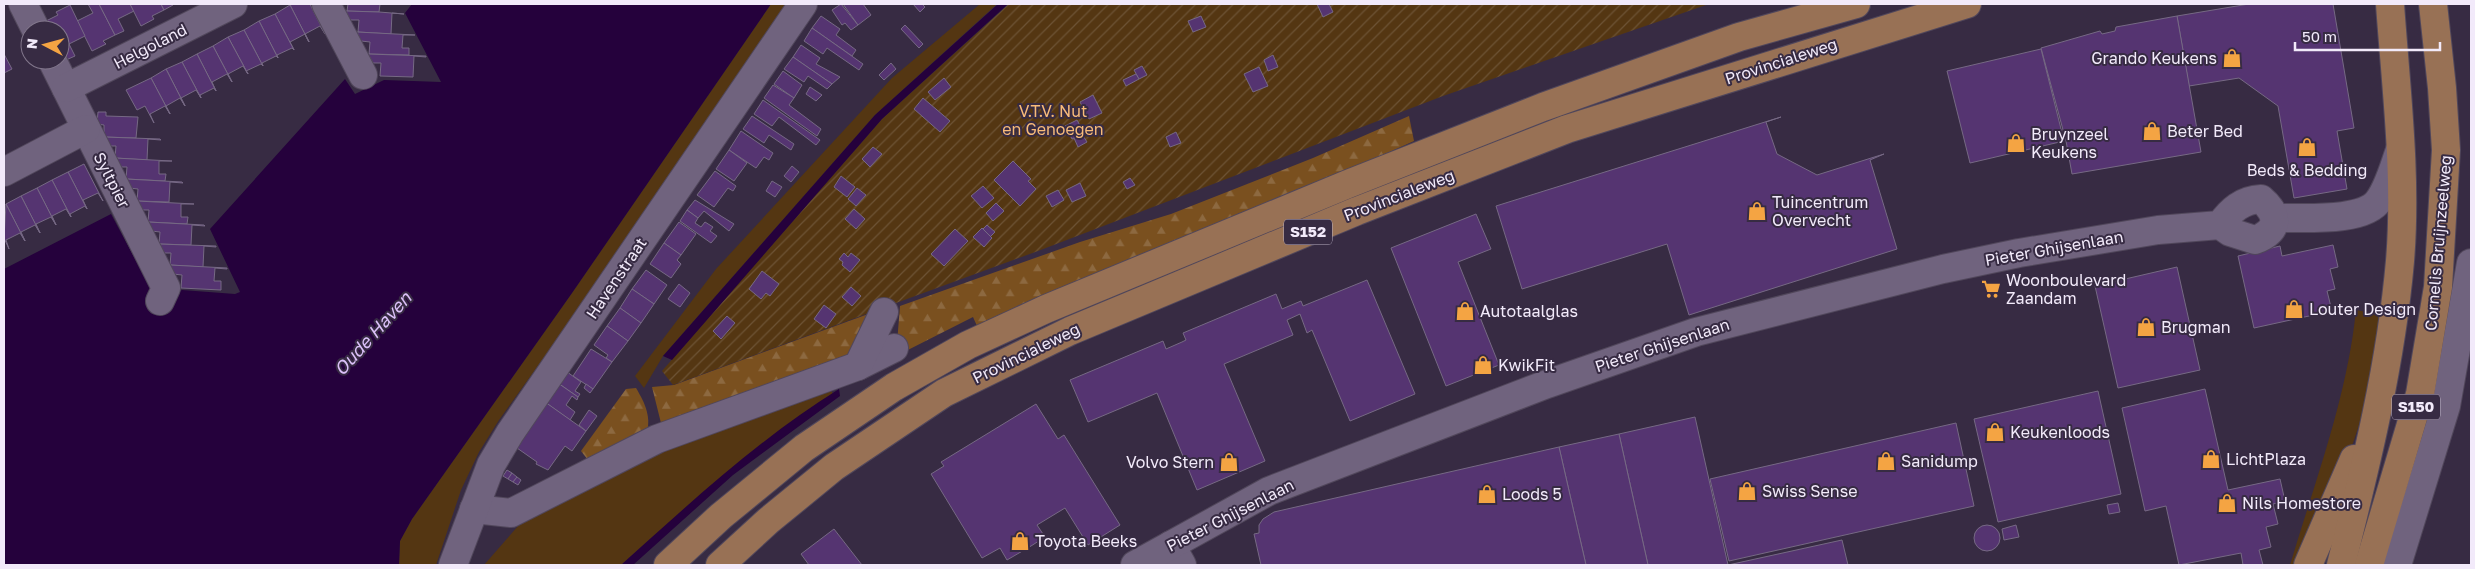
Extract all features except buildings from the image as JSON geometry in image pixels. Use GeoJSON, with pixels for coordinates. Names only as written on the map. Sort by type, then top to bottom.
{"type":"FeatureCollection","features":[{"type":"Feature","properties":{"kind":"main road","name":"Provincialeweg"},"geometry":{"type":"LineString","coordinates":[[668,565],[721,516],[804,448],[894,387],[968,345],[1046,309],[1330,191],[1543,107],[1739,37],[1856,4]]}},
{"type":"Feature","properties":{"kind":"main road","name":"Provincialeweg"},"geometry":{"type":"LineString","coordinates":[[720,565],[834,467],[936,399],[1070,331],[1357,211],[1567,129],[1967,4]]}},
{"type":"Feature","properties":{"kind":"main road","name":"S150"},"geometry":{"type":"LineString","coordinates":[[2341,565],[2375,423],[2392,326],[2400,259],[2400,150],[2390,4]]}},
{"type":"Feature","properties":{"kind":"main road","name":"Cornelis Bruijnzeelweg"},"geometry":{"type":"LineString","coordinates":[[2369,565],[2420,394],[2438,279],[2446,150],[2442,88],[2433,4]]}},
{"type":"Feature","properties":{"kind":"main road"},"geometry":{"type":"LineString","coordinates":[[2308,565],[2360,446],[2375,423]]}},
{"type":"Feature","properties":{"kind":"main road"},"geometry":{"type":"LineString","coordinates":[[2385,565],[2394,525],[2395,480]]}},
{"type":"Feature","properties":{"kind":"street"},"geometry":{"type":"LineString","coordinates":[[23,4],[31,20]]}},
{"type":"Feature","properties":{"kind":"street","name":"Helgoland"},"geometry":{"type":"LineString","coordinates":[[66,88],[233,4]]}},
{"type":"Feature","properties":{"kind":"street"},"geometry":{"type":"LineString","coordinates":[[326,4],[363,75]]}},
{"type":"Feature","properties":{"kind":"street","name":"Havenstraat"},"geometry":{"type":"LineString","coordinates":[[454,565],[491,465],[510,433],[803,4]]}},
{"type":"Feature","properties":{"kind":"street","name":"Syltpier"},"geometry":{"type":"LineString","coordinates":[[57,70],[166,288],[160,301]]}},
{"type":"Feature","properties":{"kind":"street"},"geometry":{"type":"LineString","coordinates":[[4,172],[86,129]]}},
{"type":"Feature","properties":{"kind":"street","name":"Pieter Ghijsenlaan"},"geometry":{"type":"LineString","coordinates":[[1135,565],[1177,555],[1269,491],[1547,384],[1696,332],[1943,269],[2019,253],[2158,230],[2220,225],[2236,207],[2249,200],[2261,199],[2271,208],[2274,218],[2357,215],[2373,208],[2380,199],[2400,150]]}},
{"type":"Feature","properties":{"kind":"street"},"geometry":{"type":"LineString","coordinates":[[2397,565],[2446,406],[2471,264]]}},
{"type":"Feature","properties":{"kind":"street"},"geometry":{"type":"LineString","coordinates":[[858,366],[884,312]]}},
{"type":"Feature","properties":{"kind":"street"},"geometry":{"type":"LineString","coordinates":[[474,509],[511,513],[657,439],[858,366],[894,348]]}},
{"type":"Feature","properties":{"kind":"green space"},"geometry":{"type":"Polygon","coordinates":[[[771,4],[792,4],[624,246],[499,420],[479,452],[461,490],[436,565],[399,565],[400,541],[412,519],[572,293],[771,4]]]}},
{"type":"Feature","properties":{"kind":"green space"},"geometry":{"type":"Polygon","coordinates":[[[980,4],[997,4],[875,115],[663,356],[644,388],[635,376],[716,269],[892,78],[980,4]]]}},
{"type":"Feature","properties":{"kind":"green space","name":"V.T.V. Nut en Genoegen"},"geometry":{"type":"Polygon","coordinates":[[[1009,4],[1709,4],[1443,96],[1038,251],[673,385],[662,371],[882,119],[1009,4]]]}},
{"type":"Feature","properties":{"kind":"green space"},"geometry":{"type":"Polygon","coordinates":[[[1409,116],[1414,141],[1303,191],[977,326],[973,317],[896,356],[900,306],[1080,242],[1171,214],[1313,158],[1409,116]]]}},
{"type":"Feature","properties":{"kind":"green space"},"geometry":{"type":"Polygon","coordinates":[[[2356,310],[2382,315],[2361,419],[2351,449],[2300,565],[2290,565],[2338,407],[2352,343],[2356,310]]]}},
{"type":"Feature","properties":{"kind":"green space"},"geometry":{"type":"Polygon","coordinates":[[[871,313],[850,353],[843,360],[662,427],[652,387],[674,385],[871,313]]]}},
{"type":"Feature","properties":{"kind":"green space"},"geometry":{"type":"Polygon","coordinates":[[[636,388],[647,411],[648,429],[646,435],[588,460],[581,451],[626,389],[636,388]]]}},
{"type":"Feature","properties":{"kind":"green space"},"geometry":{"type":"Polygon","coordinates":[[[830,388],[833,394],[724,476],[621,565],[484,565],[525,518],[711,428],[830,388]]]}},
{"type":"Feature","properties":{"kind":"water","name":"Oude Haven"},"geometry":{"type":"Polygon","coordinates":[[[412,4],[771,4],[572,293],[412,519],[400,541],[399,565],[4,565],[4,269],[111,214],[158,302],[182,290],[235,294],[240,292],[210,229],[345,79],[355,94],[384,80],[441,82],[405,13],[412,4]]]}},
{"type":"Feature","properties":{"kind":"water"},"geometry":{"type":"Polygon","coordinates":[[[998,4],[1008,4],[882,119],[672,360],[663,356],[875,115],[998,4]]]}},
{"type":"Feature","properties":{"kind":"water"},"geometry":{"type":"Polygon","coordinates":[[[839,389],[840,396],[733,475],[633,565],[621,565],[726,472],[781,428],[839,389]]]}},
{"type":"Feature","properties":{"kind":"place","name":"Grando Keukens"},"geometry":{"type":"Point","coordinates":[2232,58]}},
{"type":"Feature","properties":{"kind":"place","name":"Beter Bed"},"geometry":{"type":"Point","coordinates":[2152,131]}},
{"type":"Feature","properties":{"kind":"place","name":"Bruynzeel Keukens"},"geometry":{"type":"Point","coordinates":[2016,143]}},
{"type":"Feature","properties":{"kind":"place","name":"Beds & Bedding"},"geometry":{"type":"Point","coordinates":[2307,147]}},
{"type":"Feature","properties":{"kind":"place","name":"Tuincentrum Overvecht"},"geometry":{"type":"Point","coordinates":[1757,211]}},
{"type":"Feature","properties":{"kind":"place","name":"Woonboulevard Zaandam"},"geometry":{"type":"Point","coordinates":[1991,289]}},
{"type":"Feature","properties":{"kind":"place","name":"Louter Design"},"geometry":{"type":"Point","coordinates":[2294,309]}},
{"type":"Feature","properties":{"kind":"place","name":"Autotaalglas"},"geometry":{"type":"Point","coordinates":[1465,311]}},
{"type":"Feature","properties":{"kind":"place","name":"Brugman"},"geometry":{"type":"Point","coordinates":[2146,327]}},
{"type":"Feature","properties":{"kind":"place","name":"KwikFit"},"geometry":{"type":"Point","coordinates":[1483,365]}},
{"type":"Feature","properties":{"kind":"place","name":"Keukenloods"},"geometry":{"type":"Point","coordinates":[1995,432]}},
{"type":"Feature","properties":{"kind":"place","name":"LichtPlaza"},"geometry":{"type":"Point","coordinates":[2211,459]}},
{"type":"Feature","properties":{"kind":"place","name":"Sanidump"},"geometry":{"type":"Point","coordinates":[1886,461]}},
{"type":"Feature","properties":{"kind":"place","name":"Volvo Stern"},"geometry":{"type":"Point","coordinates":[1229,462]}},
{"type":"Feature","properties":{"kind":"place","name":"Swiss Sense"},"geometry":{"type":"Point","coordinates":[1747,491]}},
{"type":"Feature","properties":{"kind":"place","name":"Loods 5"},"geometry":{"type":"Point","coordinates":[1487,494]}},
{"type":"Feature","properties":{"kind":"place","name":"Nils Homestore"},"geometry":{"type":"Point","coordinates":[2227,503]}},
{"type":"Feature","properties":{"kind":"place","name":"Toyota Beeks"},"geometry":{"type":"Point","coordinates":[1020,541]}}]}
